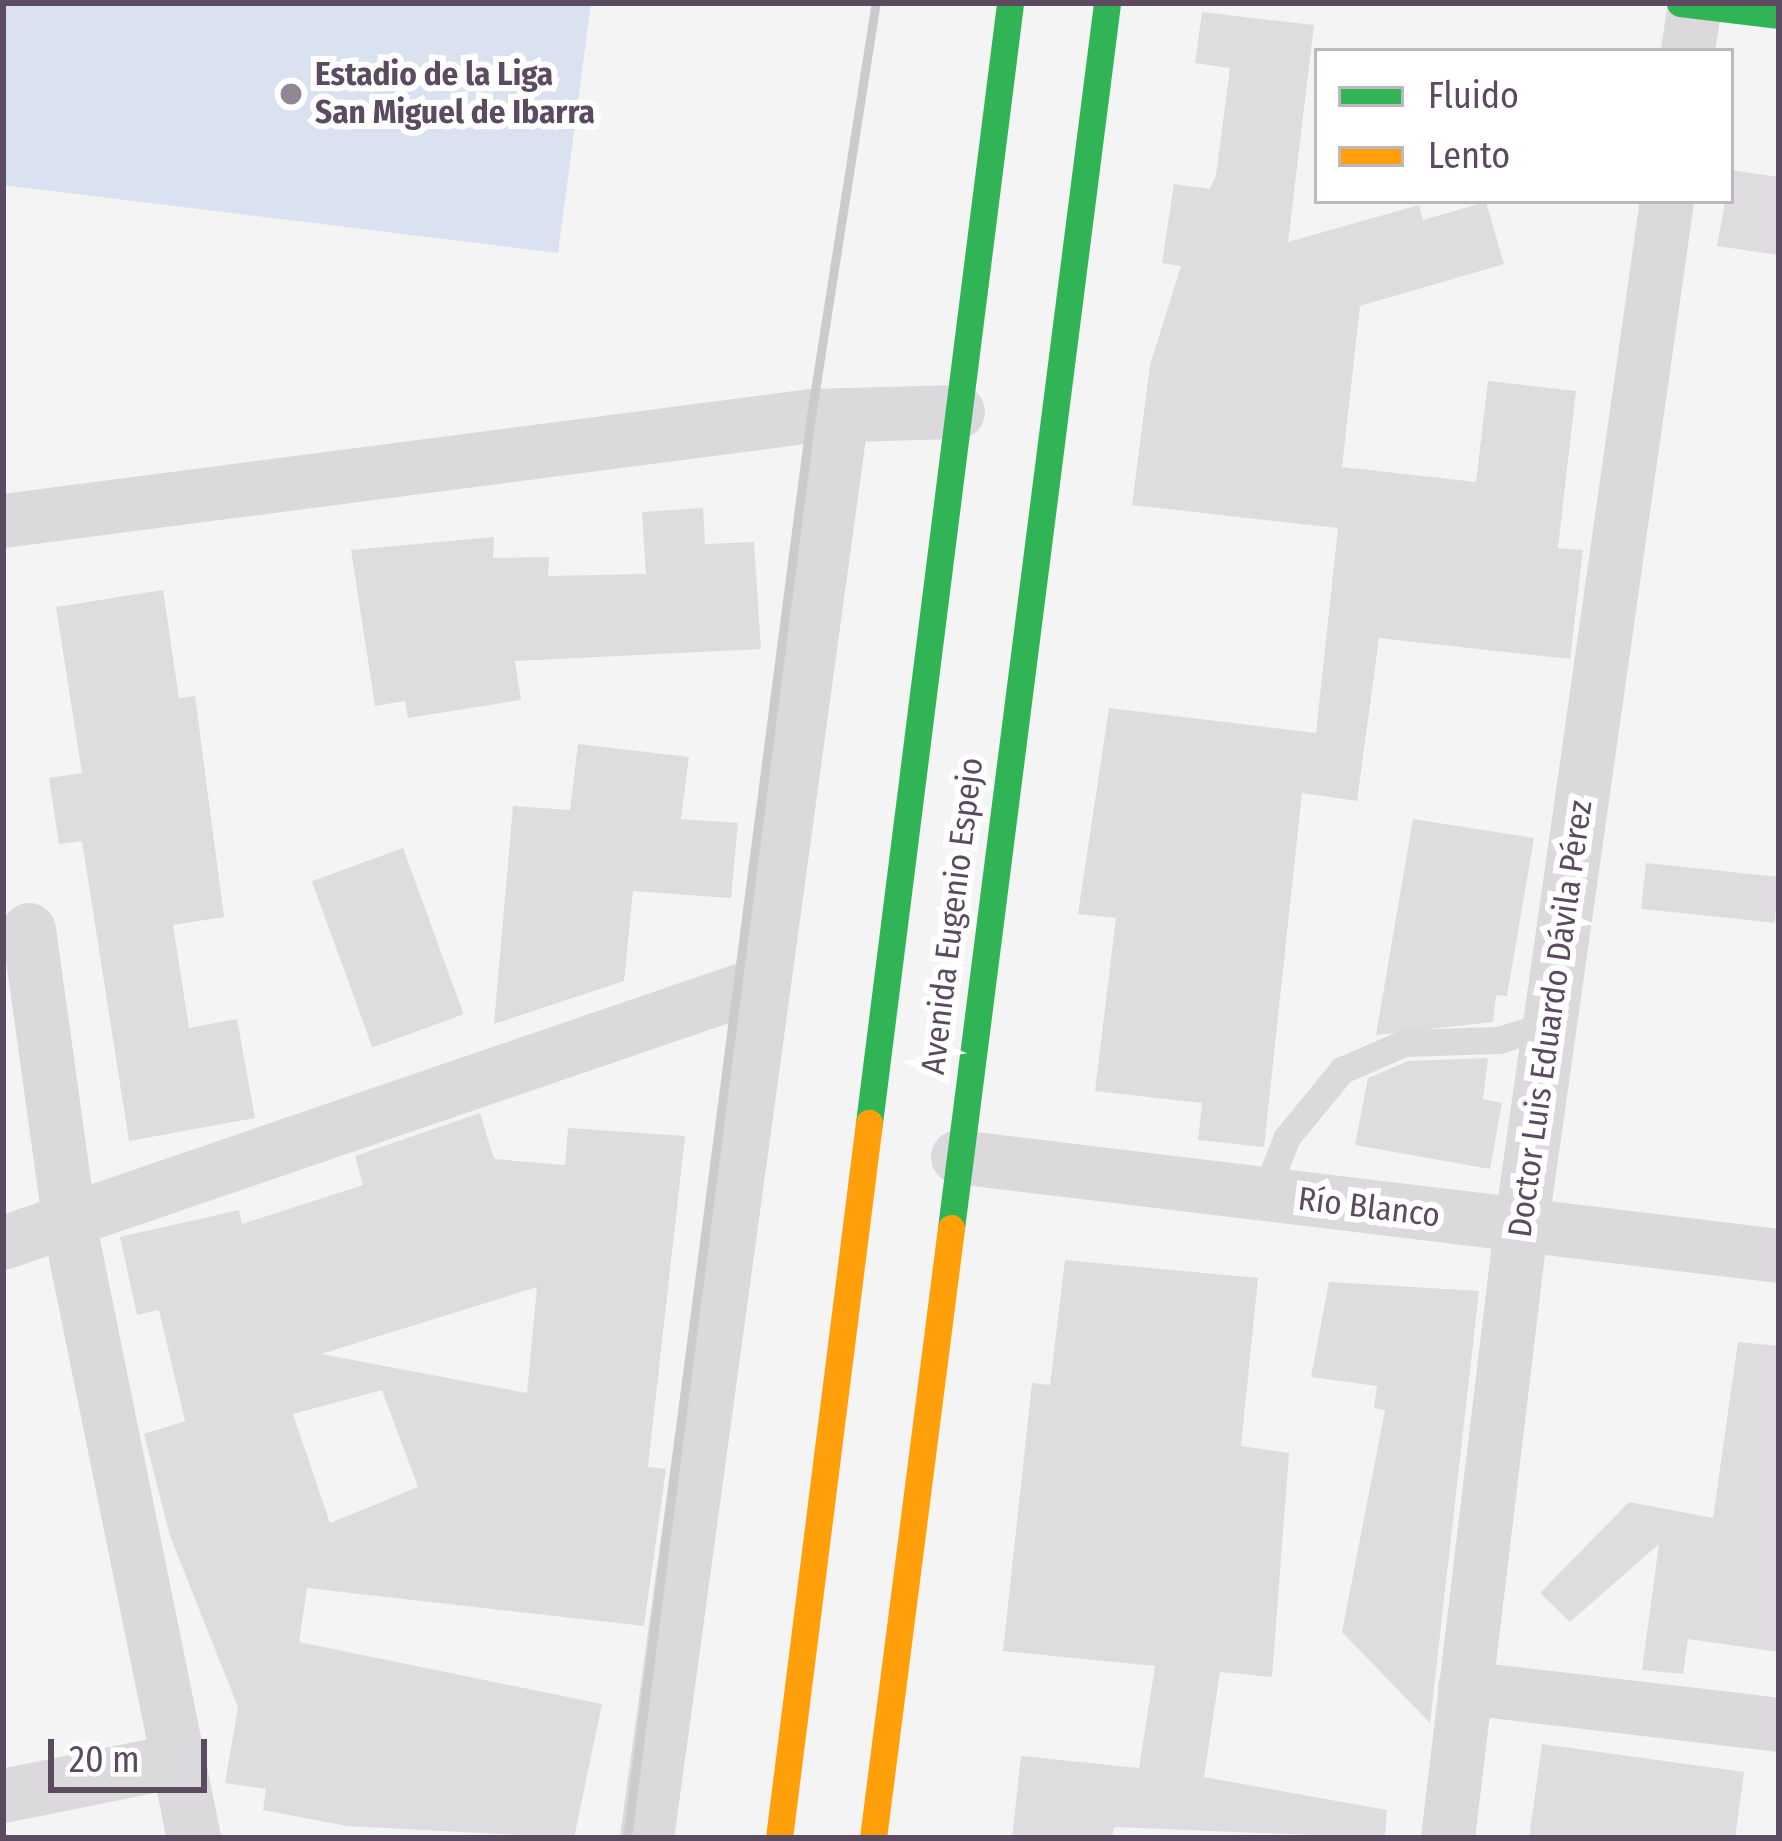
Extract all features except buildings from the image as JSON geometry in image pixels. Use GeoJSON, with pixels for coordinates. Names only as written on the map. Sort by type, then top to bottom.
{"type":"FeatureCollection","features":[{"type":"Feature","properties":{"kind":"main road","name":"Avenida Eugenio Espejo"},"geometry":{"type":"LineString","coordinates":[[778,1838],[1010,3]]}},
{"type":"Feature","properties":{"kind":"main road","name":"Avenida Eugenio Espejo"},"geometry":{"type":"LineString","coordinates":[[872,1838],[1107,3]]}},
{"type":"Feature","properties":{"kind":"main road"},"geometry":{"type":"LineString","coordinates":[[1689,16],[1779,15]]}},
{"type":"Feature","properties":{"kind":"street","name":"Doctor Luis Eduardo Dávila Pérez"},"geometry":{"type":"LineString","coordinates":[[1448,1838],[1521,1228],[1667,204]]}},
{"type":"Feature","properties":{"kind":"street"},"geometry":{"type":"LineString","coordinates":[[3,521],[842,415],[958,412]]}},
{"type":"Feature","properties":{"kind":"street"},"geometry":{"type":"LineString","coordinates":[[647,1838],[757,985],[842,415]]}},
{"type":"Feature","properties":{"kind":"street"},"geometry":{"type":"LineString","coordinates":[[29,930],[70,1227],[194,1838]]}},
{"type":"Feature","properties":{"kind":"street"},"geometry":{"type":"LineString","coordinates":[[3,1243],[70,1227],[757,985]]}},
{"type":"Feature","properties":{"kind":"street","name":"Río Blanco"},"geometry":{"type":"LineString","coordinates":[[958,1157],[1779,1256]]}},
{"type":"Feature","properties":{"kind":"street"},"geometry":{"type":"LineString","coordinates":[[1466,1688],[1779,1725]]}},
{"type":"Feature","properties":{"kind":"street"},"geometry":{"type":"LineString","coordinates":[[3,1796],[177,1761]]}},
{"type":"Feature","properties":{"kind":"lane"},"geometry":{"type":"LineString","coordinates":[[1264,1195],[1287,1137],[1342,1070],[1403,1043],[1499,1040],[1550,1024]]}},
{"type":"Feature","properties":{"kind":"shaded area","name":"Estadio de la Liga San Miguel de Ibarra"},"geometry":{"type":"Polygon","coordinates":[[[3,3],[591,3],[558,253],[3,185],[3,3]]]}},
{"type":"Feature","properties":{"kind":"railway"},"geometry":{"type":"LineString","coordinates":[[627,1838],[811,416],[876,3]]}},
{"type":"Feature","properties":{"kind":"traffic: fast"},"geometry":{"type":"LineString","coordinates":[[869,1123],[1010,3]]}},
{"type":"Feature","properties":{"kind":"traffic: fast"},"geometry":{"type":"LineString","coordinates":[[951,1228],[1107,3]]}},
{"type":"Feature","properties":{"kind":"traffic: fast"},"geometry":{"type":"LineString","coordinates":[[1680,3],[1779,15]]}},
{"type":"Feature","properties":{"kind":"traffic: slow"},"geometry":{"type":"LineString","coordinates":[[779,1838],[869,1123]]}},
{"type":"Feature","properties":{"kind":"traffic: slow"},"geometry":{"type":"LineString","coordinates":[[873,1838],[951,1228]]}},
{"type":"Feature","properties":{"kind":"place","name":"Estadio de la Liga San Miguel de Ibarra"},"geometry":{"type":"Point","coordinates":[291,94]}}]}
